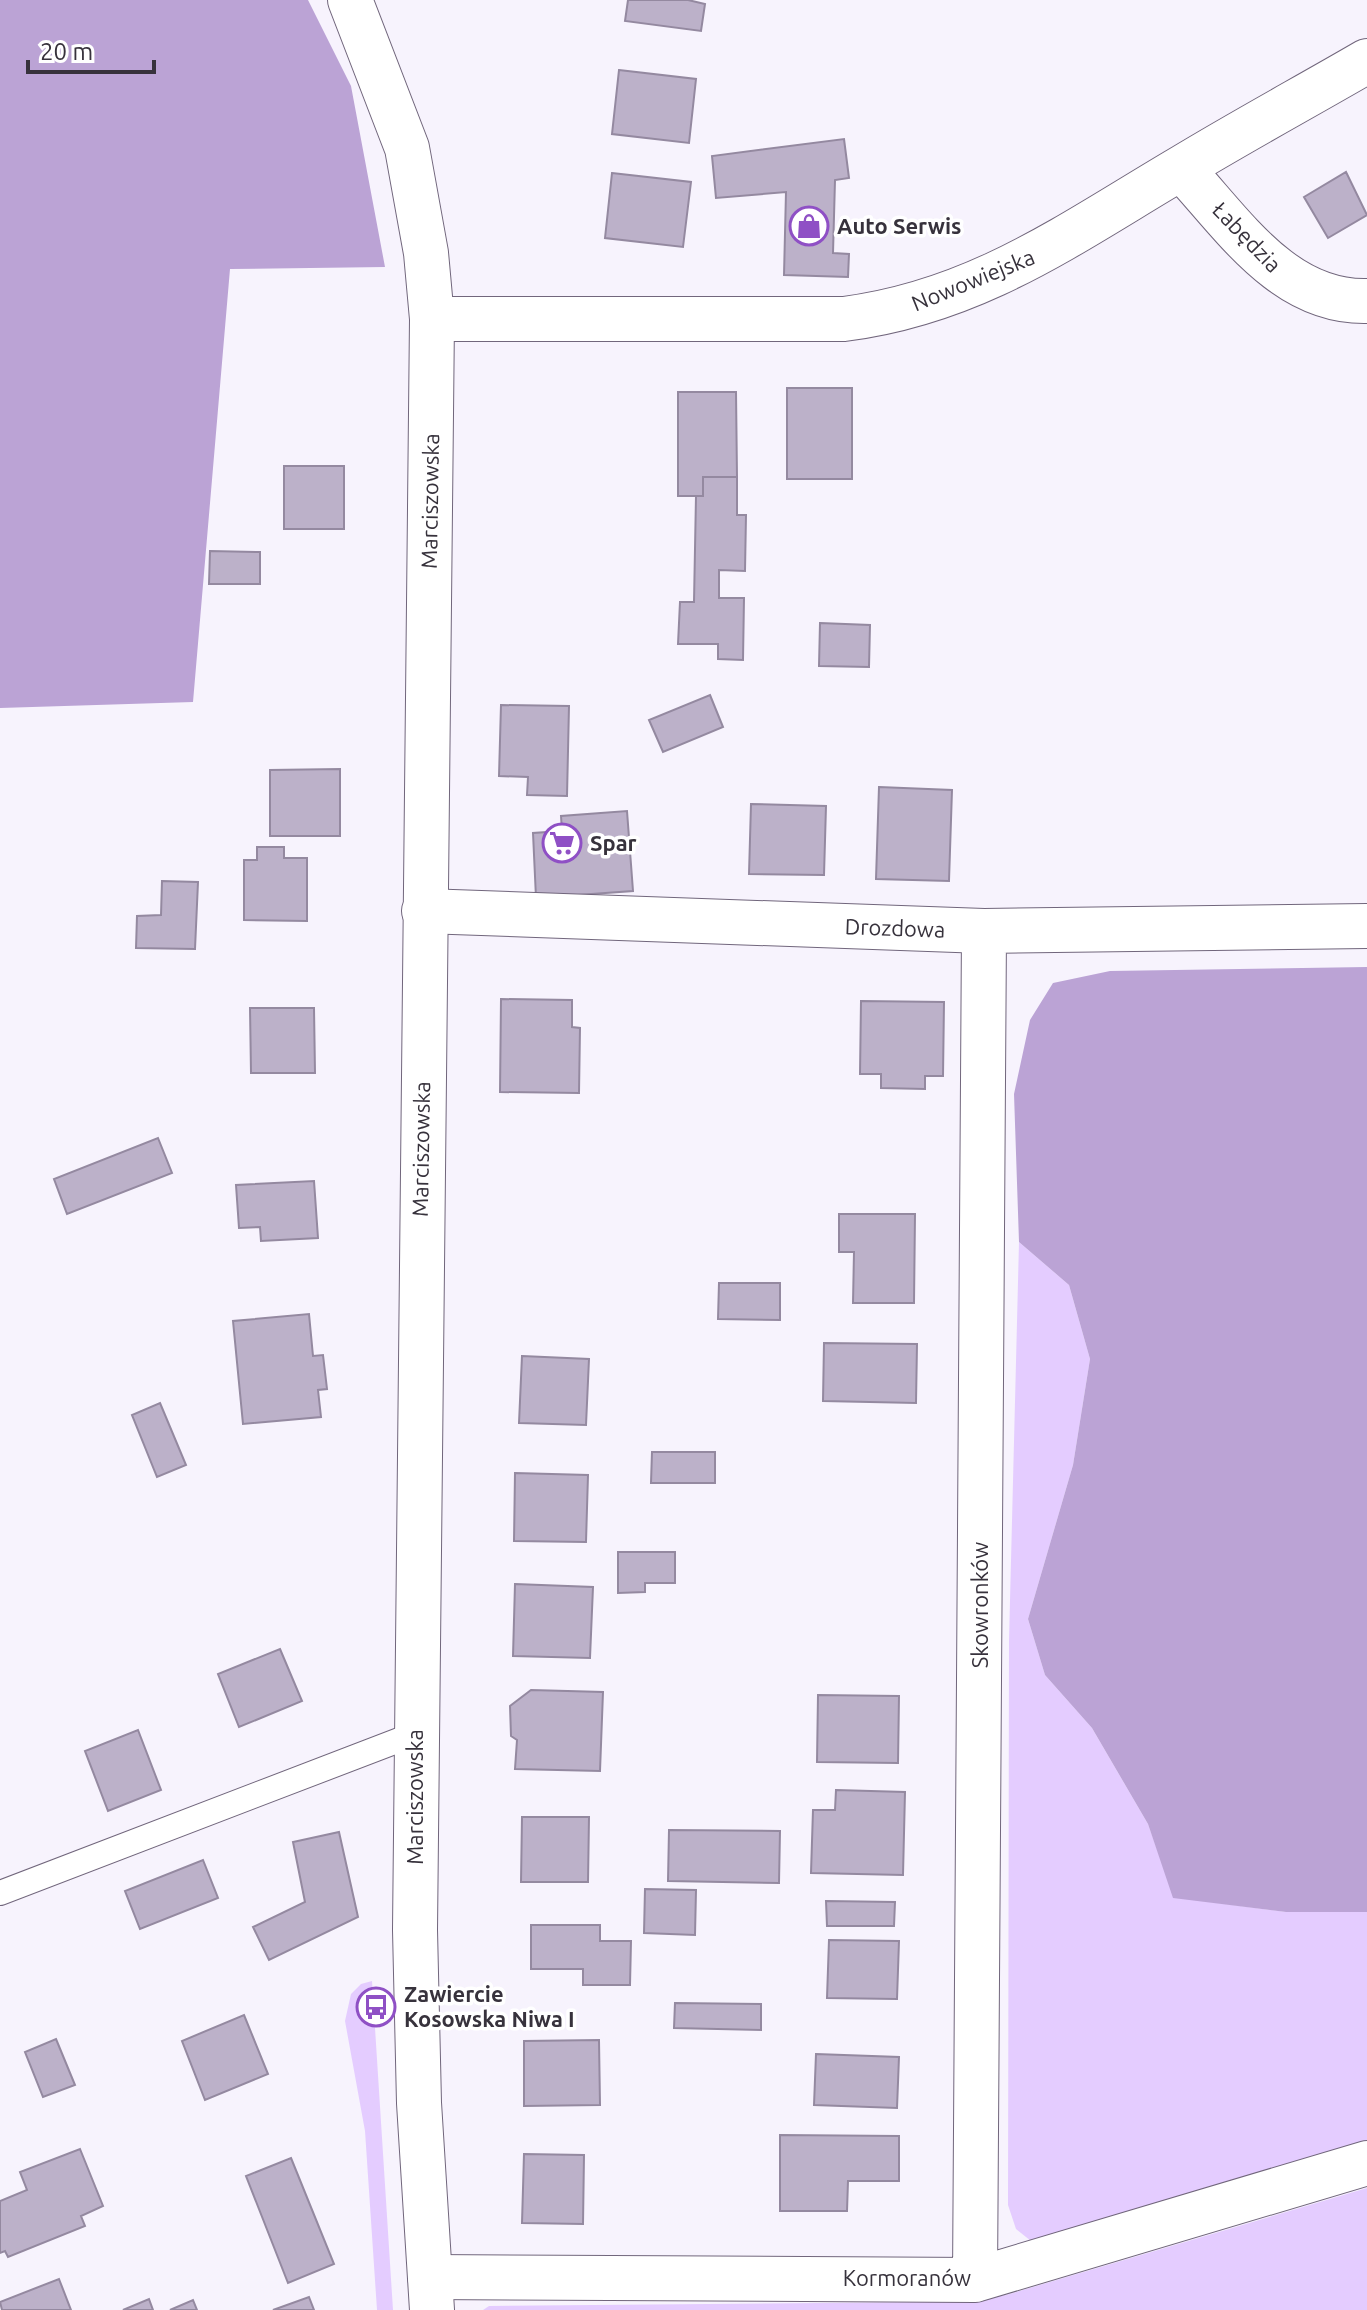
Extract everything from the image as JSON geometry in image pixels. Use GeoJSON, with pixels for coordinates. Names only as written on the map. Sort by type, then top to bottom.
{"type":"FeatureCollection","features":[{"type":"Feature","properties":{"kind":"street","name":"Marciszowska"},"geometry":{"type":"LineString","coordinates":[[350,0],[407,148],[426,253],[432,319],[415,1734],[419,2103],[431,2293]]}},
{"type":"Feature","properties":{"kind":"street","name":"Nowowiejska"},"geometry":{"type":"LineString","coordinates":[[432,319],[844,319],[889,313],[938,299],[1033,259],[1181,168],[1367,61]]}},
{"type":"Feature","properties":{"kind":"street","name":"Łabędzia"},"geometry":{"type":"LineString","coordinates":[[1181,168],[1275,270],[1310,292],[1351,301],[1367,301]]}},
{"type":"Feature","properties":{"kind":"street","name":"Drozdowa"},"geometry":{"type":"LineString","coordinates":[[424,911],[984,931],[1367,926]]}},
{"type":"Feature","properties":{"kind":"street","name":"Skowronków"},"geometry":{"type":"LineString","coordinates":[[975,2280],[984,931]]}},
{"type":"Feature","properties":{"kind":"street","name":"Kormoranów"},"geometry":{"type":"LineString","coordinates":[[431,2293],[975,2280],[1367,2163]]}},
{"type":"Feature","properties":{"kind":"lane"},"geometry":{"type":"LineString","coordinates":[[0,1893],[415,1734]]}},
{"type":"Feature","properties":{"kind":"shaded area"},"geometry":{"type":"Polygon","coordinates":[[[0,0],[308,0],[351,86],[385,267],[230,269],[193,702],[0,708],[0,0]]]}},
{"type":"Feature","properties":{"kind":"shaded area"},"geometry":{"type":"Polygon","coordinates":[[[1367,967],[1367,1912],[1286,1912],[1173,1898],[1148,1824],[1092,1728],[1045,1675],[1028,1619],[1073,1465],[1090,1359],[1069,1285],[1019,1242],[1014,1094],[1030,1020],[1053,983],[1110,971],[1367,967]]]}},
{"type":"Feature","properties":{"kind":"shaded area"},"geometry":{"type":"Polygon","coordinates":[[[1019,1242],[1069,1285],[1090,1359],[1073,1465],[1028,1619],[1045,1675],[1092,1728],[1148,1824],[1174,1897],[1286,1912],[1367,1912],[1367,2141],[1031,2241],[1016,2229],[1008,2205],[1009,1641],[1019,1242]]]}},
{"type":"Feature","properties":{"kind":"shaded area"},"geometry":{"type":"Polygon","coordinates":[[[372,1981],[393,2310],[377,2310],[365,2131],[345,2021],[351,1994],[361,1984],[372,1981]]]}},
{"type":"Feature","properties":{"kind":"shaded area"},"geometry":{"type":"Polygon","coordinates":[[[1367,2188],[1367,2310],[483,2310],[489,2306],[930,2302],[1006,2295],[1367,2188]]]}},
{"type":"Feature","properties":{"kind":"building"},"geometry":{"type":"Polygon","coordinates":[[[628,0],[688,0],[705,4],[701,31],[625,21],[628,0]]]}},
{"type":"Feature","properties":{"kind":"building"},"geometry":{"type":"Polygon","coordinates":[[[619,70],[696,79],[689,143],[612,134],[619,70]]]}},
{"type":"Feature","properties":{"kind":"building","name":"Auto Serwis"},"geometry":{"type":"Polygon","coordinates":[[[844,139],[849,178],[835,180],[833,253],[849,254],[848,277],[784,275],[786,192],[716,198],[712,156],[844,139]]]}},
{"type":"Feature","properties":{"kind":"building"},"geometry":{"type":"Polygon","coordinates":[[[1346,172],[1367,215],[1328,238],[1304,197],[1346,172]]]}},
{"type":"Feature","properties":{"kind":"building"},"geometry":{"type":"Polygon","coordinates":[[[612,173],[691,182],[683,247],[605,238],[612,173]]]}},
{"type":"Feature","properties":{"kind":"building"},"geometry":{"type":"Polygon","coordinates":[[[787,388],[852,388],[852,479],[787,479],[787,388]]]}},
{"type":"Feature","properties":{"kind":"building"},"geometry":{"type":"Polygon","coordinates":[[[678,392],[736,392],[737,477],[703,477],[703,496],[678,496],[678,392]]]}},
{"type":"Feature","properties":{"kind":"building"},"geometry":{"type":"Polygon","coordinates":[[[284,466],[344,466],[344,529],[284,529],[284,466]]]}},
{"type":"Feature","properties":{"kind":"building"},"geometry":{"type":"Polygon","coordinates":[[[703,477],[737,477],[737,515],[746,515],[745,571],[719,570],[719,598],[744,598],[743,660],[718,659],[718,644],[678,644],[680,602],[694,602],[696,496],[703,496],[703,477]]]}},
{"type":"Feature","properties":{"kind":"building"},"geometry":{"type":"Polygon","coordinates":[[[210,551],[260,552],[260,584],[209,584],[210,551]]]}},
{"type":"Feature","properties":{"kind":"building"},"geometry":{"type":"Polygon","coordinates":[[[820,623],[870,625],[869,667],[819,666],[820,623]]]}},
{"type":"Feature","properties":{"kind":"building"},"geometry":{"type":"Polygon","coordinates":[[[710,695],[723,727],[663,752],[649,720],[710,695]]]}},
{"type":"Feature","properties":{"kind":"building"},"geometry":{"type":"Polygon","coordinates":[[[501,705],[569,706],[567,796],[527,795],[528,777],[499,776],[501,705]]]}},
{"type":"Feature","properties":{"kind":"building"},"geometry":{"type":"Polygon","coordinates":[[[340,769],[340,836],[270,836],[270,770],[340,769]]]}},
{"type":"Feature","properties":{"kind":"building"},"geometry":{"type":"Polygon","coordinates":[[[879,787],[952,790],[949,881],[876,879],[879,787]]]}},
{"type":"Feature","properties":{"kind":"building"},"geometry":{"type":"Polygon","coordinates":[[[751,804],[826,806],[824,875],[749,874],[751,804]]]}},
{"type":"Feature","properties":{"kind":"building"},"geometry":{"type":"Polygon","coordinates":[[[627,811],[633,891],[536,898],[533,833],[562,831],[561,816],[627,811]]]}},
{"type":"Feature","properties":{"kind":"building"},"geometry":{"type":"Polygon","coordinates":[[[257,847],[284,847],[284,858],[307,858],[307,921],[244,920],[244,860],[257,860],[257,847]]]}},
{"type":"Feature","properties":{"kind":"building"},"geometry":{"type":"Polygon","coordinates":[[[162,881],[198,882],[195,949],[136,948],[137,916],[161,915],[162,881]]]}},
{"type":"Feature","properties":{"kind":"building"},"geometry":{"type":"Polygon","coordinates":[[[501,999],[572,1000],[572,1027],[580,1028],[579,1093],[500,1092],[501,999]]]}},
{"type":"Feature","properties":{"kind":"building"},"geometry":{"type":"Polygon","coordinates":[[[861,1001],[944,1002],[943,1076],[925,1076],[925,1089],[881,1088],[881,1074],[860,1074],[861,1001]]]}},
{"type":"Feature","properties":{"kind":"building"},"geometry":{"type":"Polygon","coordinates":[[[250,1008],[314,1008],[315,1073],[251,1073],[250,1008]]]}},
{"type":"Feature","properties":{"kind":"building"},"geometry":{"type":"Polygon","coordinates":[[[158,1138],[172,1173],[67,1214],[54,1179],[158,1138]]]}},
{"type":"Feature","properties":{"kind":"building"},"geometry":{"type":"Polygon","coordinates":[[[314,1181],[318,1238],[261,1241],[260,1227],[239,1228],[236,1185],[314,1181]]]}},
{"type":"Feature","properties":{"kind":"building"},"geometry":{"type":"Polygon","coordinates":[[[839,1214],[915,1214],[914,1303],[853,1303],[854,1252],[839,1252],[839,1214]]]}},
{"type":"Feature","properties":{"kind":"building"},"geometry":{"type":"Polygon","coordinates":[[[719,1283],[780,1283],[780,1320],[718,1319],[719,1283]]]}},
{"type":"Feature","properties":{"kind":"building"},"geometry":{"type":"Polygon","coordinates":[[[309,1314],[313,1356],[323,1355],[327,1389],[318,1390],[321,1417],[243,1424],[233,1321],[309,1314]]]}},
{"type":"Feature","properties":{"kind":"building"},"geometry":{"type":"Polygon","coordinates":[[[824,1343],[917,1344],[916,1403],[823,1401],[824,1343]]]}},
{"type":"Feature","properties":{"kind":"building"},"geometry":{"type":"Polygon","coordinates":[[[522,1356],[589,1359],[586,1425],[519,1423],[522,1356]]]}},
{"type":"Feature","properties":{"kind":"building"},"geometry":{"type":"Polygon","coordinates":[[[160,1403],[186,1465],[157,1477],[132,1415],[160,1403]]]}},
{"type":"Feature","properties":{"kind":"building"},"geometry":{"type":"Polygon","coordinates":[[[652,1452],[715,1452],[715,1483],[651,1483],[652,1452]]]}},
{"type":"Feature","properties":{"kind":"building"},"geometry":{"type":"Polygon","coordinates":[[[515,1473],[588,1475],[586,1542],[514,1541],[515,1473]]]}},
{"type":"Feature","properties":{"kind":"building"},"geometry":{"type":"Polygon","coordinates":[[[618,1552],[675,1552],[675,1583],[645,1583],[645,1592],[618,1593],[618,1552]]]}},
{"type":"Feature","properties":{"kind":"building"},"geometry":{"type":"Polygon","coordinates":[[[515,1584],[593,1587],[590,1658],[513,1656],[515,1584]]]}},
{"type":"Feature","properties":{"kind":"building"},"geometry":{"type":"Polygon","coordinates":[[[280,1649],[302,1701],[239,1727],[218,1674],[280,1649]]]}},
{"type":"Feature","properties":{"kind":"building"},"geometry":{"type":"Polygon","coordinates":[[[531,1690],[603,1692],[600,1771],[515,1769],[517,1740],[511,1736],[510,1706],[531,1690]]]}},
{"type":"Feature","properties":{"kind":"building"},"geometry":{"type":"Polygon","coordinates":[[[818,1695],[899,1696],[898,1763],[817,1762],[818,1695]]]}},
{"type":"Feature","properties":{"kind":"building"},"geometry":{"type":"Polygon","coordinates":[[[138,1730],[161,1790],[108,1811],[85,1751],[138,1730]]]}},
{"type":"Feature","properties":{"kind":"building"},"geometry":{"type":"Polygon","coordinates":[[[836,1790],[905,1792],[903,1875],[811,1873],[813,1810],[835,1810],[836,1790]]]}},
{"type":"Feature","properties":{"kind":"building"},"geometry":{"type":"Polygon","coordinates":[[[522,1817],[589,1817],[588,1882],[521,1882],[522,1817]]]}},
{"type":"Feature","properties":{"kind":"building"},"geometry":{"type":"Polygon","coordinates":[[[669,1830],[780,1831],[779,1883],[668,1881],[669,1830]]]}},
{"type":"Feature","properties":{"kind":"building"},"geometry":{"type":"Polygon","coordinates":[[[339,1832],[358,1917],[269,1960],[253,1927],[305,1902],[293,1842],[339,1832]]]}},
{"type":"Feature","properties":{"kind":"building"},"geometry":{"type":"Polygon","coordinates":[[[203,1860],[218,1898],[140,1929],[125,1891],[203,1860]]]}},
{"type":"Feature","properties":{"kind":"building"},"geometry":{"type":"Polygon","coordinates":[[[645,1889],[696,1890],[695,1935],[644,1933],[645,1889]]]}},
{"type":"Feature","properties":{"kind":"building"},"geometry":{"type":"Polygon","coordinates":[[[826,1901],[895,1902],[894,1926],[827,1926],[826,1901]]]}},
{"type":"Feature","properties":{"kind":"building"},"geometry":{"type":"Polygon","coordinates":[[[531,1925],[600,1925],[600,1941],[631,1941],[630,1985],[583,1985],[583,1969],[531,1969],[531,1925]]]}},
{"type":"Feature","properties":{"kind":"building"},"geometry":{"type":"Polygon","coordinates":[[[829,1940],[899,1941],[897,1999],[827,1998],[829,1940]]]}},
{"type":"Feature","properties":{"kind":"building"},"geometry":{"type":"Polygon","coordinates":[[[675,2003],[761,2004],[761,2030],[674,2028],[675,2003]]]}},
{"type":"Feature","properties":{"kind":"building"},"geometry":{"type":"Polygon","coordinates":[[[244,2015],[268,2074],[205,2100],[182,2041],[244,2015]]]}},
{"type":"Feature","properties":{"kind":"building"},"geometry":{"type":"Polygon","coordinates":[[[56,2039],[75,2085],[43,2097],[25,2052],[56,2039]]]}},
{"type":"Feature","properties":{"kind":"building"},"geometry":{"type":"Polygon","coordinates":[[[599,2040],[600,2105],[524,2106],[524,2041],[599,2040]]]}},
{"type":"Feature","properties":{"kind":"building"},"geometry":{"type":"Polygon","coordinates":[[[816,2054],[899,2057],[897,2108],[814,2105],[816,2054]]]}},
{"type":"Feature","properties":{"kind":"building"},"geometry":{"type":"Polygon","coordinates":[[[780,2135],[899,2136],[899,2181],[848,2181],[847,2211],[780,2211],[780,2135]]]}},
{"type":"Feature","properties":{"kind":"building"},"geometry":{"type":"Polygon","coordinates":[[[80,2149],[103,2206],[81,2216],[85,2226],[8,2257],[5,2251],[0,2253],[0,2201],[27,2190],[20,2172],[80,2149]]]}},
{"type":"Feature","properties":{"kind":"building"},"geometry":{"type":"Polygon","coordinates":[[[524,2154],[584,2155],[583,2224],[522,2223],[524,2154]]]}},
{"type":"Feature","properties":{"kind":"building"},"geometry":{"type":"Polygon","coordinates":[[[291,2158],[334,2264],[288,2283],[246,2176],[291,2158]]]}},
{"type":"Feature","properties":{"kind":"building"},"geometry":{"type":"Polygon","coordinates":[[[59,2279],[71,2310],[2,2310],[0,2302],[59,2279]]]}},
{"type":"Feature","properties":{"kind":"building"},"geometry":{"type":"Polygon","coordinates":[[[309,2297],[314,2310],[273,2310],[309,2297]]]}},
{"type":"Feature","properties":{"kind":"building"},"geometry":{"type":"Polygon","coordinates":[[[149,2299],[153,2310],[123,2310],[149,2299]]]}},
{"type":"Feature","properties":{"kind":"building"},"geometry":{"type":"Polygon","coordinates":[[[193,2300],[197,2310],[170,2310],[193,2300]]]}},
{"type":"Feature","properties":{"kind":"place","name":"Auto Serwis"},"geometry":{"type":"Point","coordinates":[809,226]}},
{"type":"Feature","properties":{"kind":"place","name":"Spar"},"geometry":{"type":"Point","coordinates":[562,843]}},
{"type":"Feature","properties":{"kind":"place","name":"Zawiercie Kosowska Niwa I"},"geometry":{"type":"Point","coordinates":[376,2007]}}]}
